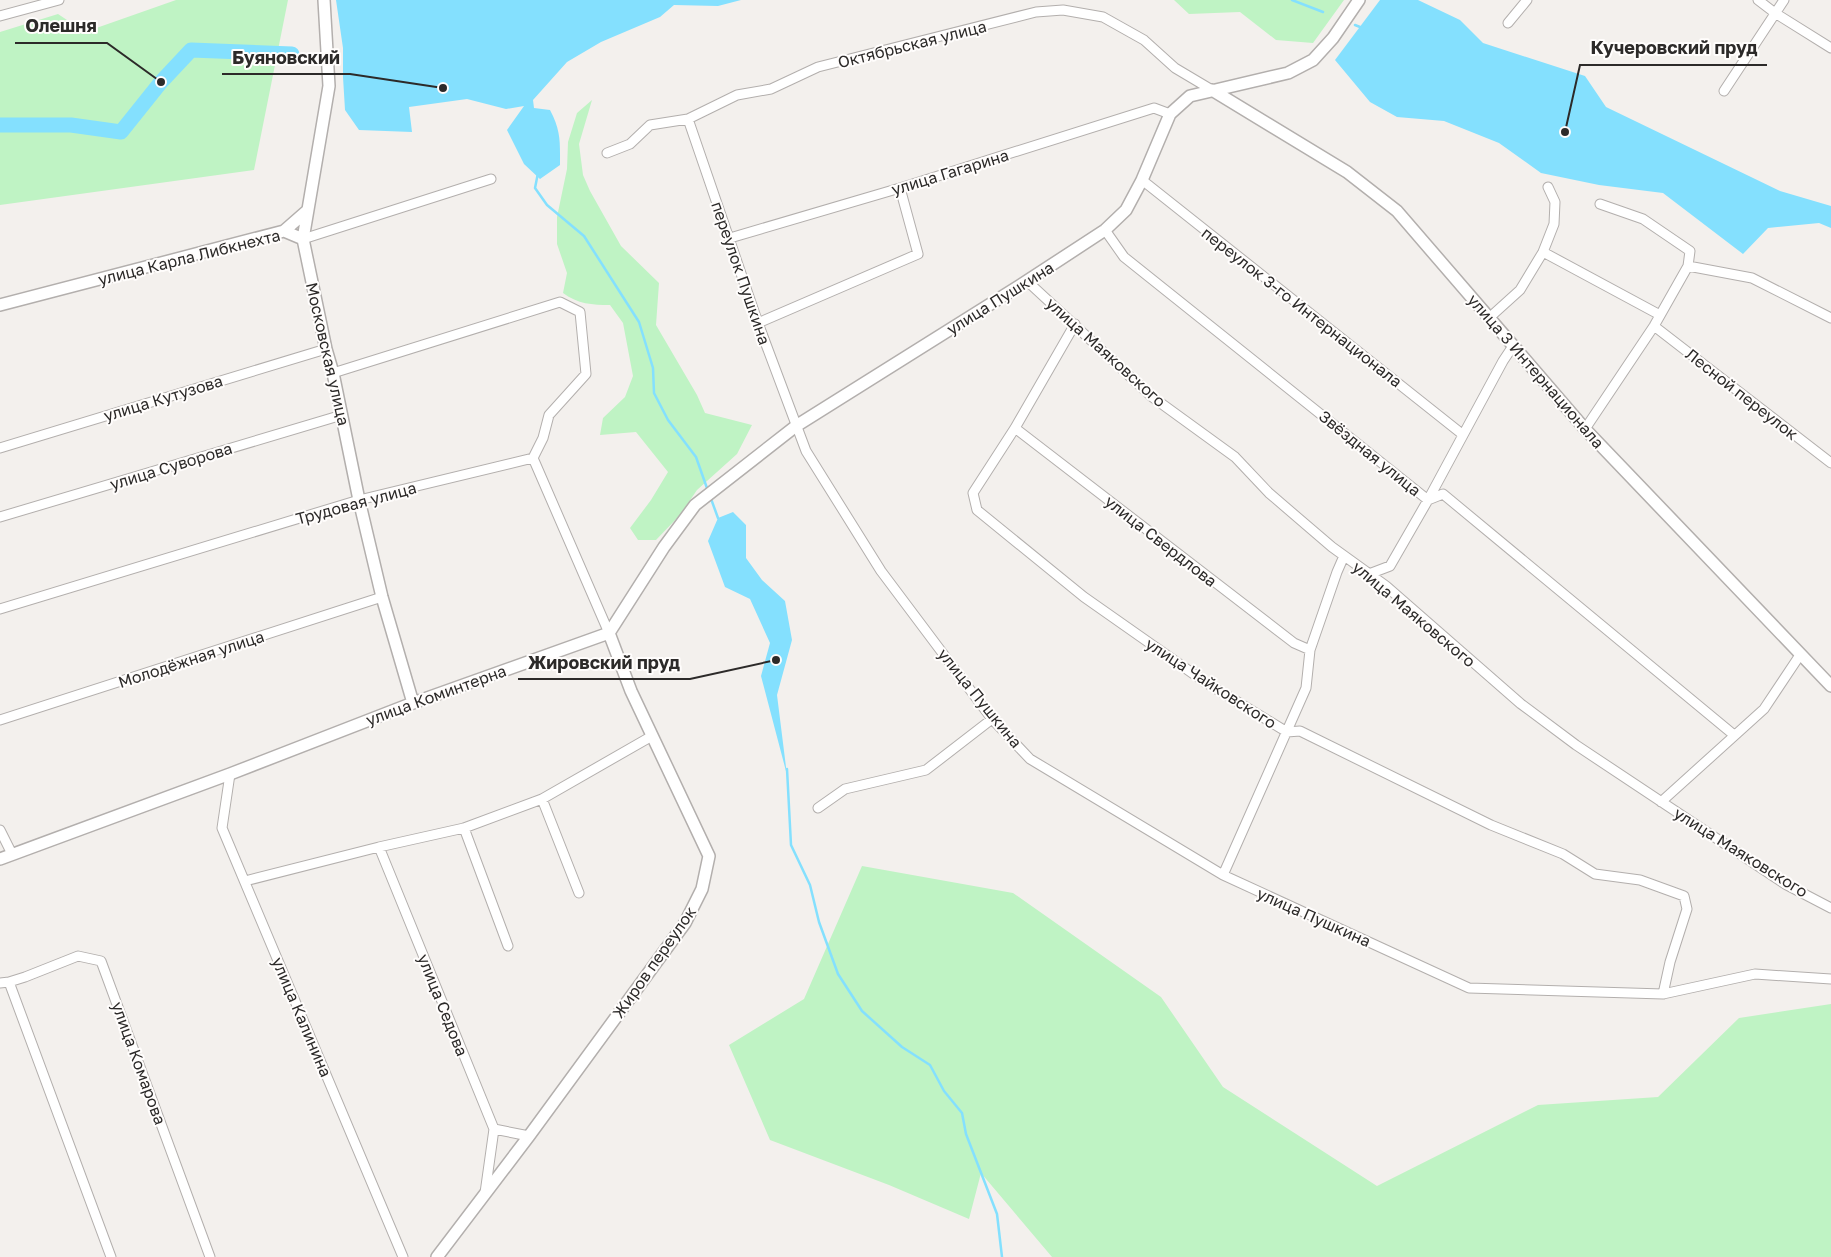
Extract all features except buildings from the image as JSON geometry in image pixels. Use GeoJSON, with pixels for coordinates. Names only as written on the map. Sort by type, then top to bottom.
{"type":"FeatureCollection","features":[{"type":"Feature","properties":{"kind":"street"},"geometry":{"type":"LineString","coordinates":[[0,16],[59,0]]}},
{"type":"Feature","properties":{"kind":"street","name":"Московская улица"},"geometry":{"type":"LineString","coordinates":[[324,0],[329,86],[302,240],[382,597],[413,703]]}},
{"type":"Feature","properties":{"kind":"street","name":"улица Пушкина"},"geometry":{"type":"LineString","coordinates":[[1359,0],[1333,38],[1313,60],[1288,73],[1190,96],[1170,114],[1142,180],[1126,210],[1105,230],[796,426],[806,451],[881,571],[992,719],[1030,760],[1223,875],[1469,988],[1663,994],[1755,974],[1831,979]]}},
{"type":"Feature","properties":{"kind":"street"},"geometry":{"type":"LineString","coordinates":[[1508,23],[1527,0]]}},
{"type":"Feature","properties":{"kind":"street"},"geometry":{"type":"LineString","coordinates":[[1758,0],[1775,13],[1831,48]]}},
{"type":"Feature","properties":{"kind":"street"},"geometry":{"type":"LineString","coordinates":[[1724,91],[1784,0]]}},
{"type":"Feature","properties":{"kind":"street","name":"Октябрьская улица"},"geometry":{"type":"LineString","coordinates":[[607,153],[630,144],[650,125],[688,119],[738,95],[771,89],[818,68],[1036,12],[1064,10],[1103,17],[1144,40],[1175,68],[1212,90]]}},
{"type":"Feature","properties":{"kind":"street","name":"улица 3 Интернационала"},"geometry":{"type":"LineString","coordinates":[[1212,90],[1347,172],[1397,211],[1585,429],[1831,686]]}},
{"type":"Feature","properties":{"kind":"street","name":"улица Гагарина"},"geometry":{"type":"LineString","coordinates":[[730,238],[900,188],[1154,108],[1170,114]]}},
{"type":"Feature","properties":{"kind":"street","name":"переулок Пушкина"},"geometry":{"type":"LineString","coordinates":[[688,119],[758,323],[796,426]]}},
{"type":"Feature","properties":{"kind":"street","name":"улица Карла Либкнехта"},"geometry":{"type":"LineString","coordinates":[[0,305],[284,231],[302,240],[490,178]]}},
{"type":"Feature","properties":{"kind":"street","name":"переулок 3-го Интернационала"},"geometry":{"type":"LineString","coordinates":[[1142,180],[1462,434]]}},
{"type":"Feature","properties":{"kind":"street"},"geometry":{"type":"LineString","coordinates":[[1489,318],[1520,290],[1543,252],[1554,224],[1555,202],[1548,187]]}},
{"type":"Feature","properties":{"kind":"street"},"geometry":{"type":"LineString","coordinates":[[758,323],[918,254],[900,188]]}},
{"type":"Feature","properties":{"kind":"street"},"geometry":{"type":"LineString","coordinates":[[1585,429],[1654,326],[1688,266],[1690,252],[1643,219],[1600,204]]}},
{"type":"Feature","properties":{"kind":"street"},"geometry":{"type":"LineString","coordinates":[[284,231],[308,210]]}},
{"type":"Feature","properties":{"kind":"street","name":"Звёздная улица"},"geometry":{"type":"LineString","coordinates":[[1105,230],[1124,256],[1428,500],[1443,494],[1734,736]]}},
{"type":"Feature","properties":{"kind":"street"},"geometry":{"type":"LineString","coordinates":[[1543,252],[1660,315]]}},
{"type":"Feature","properties":{"kind":"street"},"geometry":{"type":"LineString","coordinates":[[1688,266],[1752,278],[1831,318]]}},
{"type":"Feature","properties":{"kind":"street","name":"улица Маяковского"},"geometry":{"type":"LineString","coordinates":[[1027,281],[1152,396],[1235,457],[1269,493],[1344,556],[1386,586],[1522,704],[1576,746],[1785,884],[1831,908]]}},
{"type":"Feature","properties":{"kind":"street"},"geometry":{"type":"LineString","coordinates":[[333,373],[560,302],[580,312],[586,374],[549,415],[543,438],[532,458],[609,632]]}},
{"type":"Feature","properties":{"kind":"street","name":"улица Чайковского"},"geometry":{"type":"LineString","coordinates":[[1075,324],[1015,428],[973,493],[977,510],[1084,597],[1206,682],[1287,732],[1300,731],[1491,825],[1563,854],[1595,874],[1640,880],[1684,896],[1688,909],[1670,962],[1663,994]]}},
{"type":"Feature","properties":{"kind":"street","name":"Лесной переулок"},"geometry":{"type":"LineString","coordinates":[[1654,326],[1831,463]]}},
{"type":"Feature","properties":{"kind":"street"},"geometry":{"type":"LineString","coordinates":[[1369,574],[1390,566],[1428,500],[1502,361],[1513,346]]}},
{"type":"Feature","properties":{"kind":"street","name":"улица Кутузова"},"geometry":{"type":"LineString","coordinates":[[0,448],[326,349]]}},
{"type":"Feature","properties":{"kind":"street","name":"улица Суворова"},"geometry":{"type":"LineString","coordinates":[[0,516],[342,415]]}},
{"type":"Feature","properties":{"kind":"street"},"geometry":{"type":"LineString","coordinates":[[609,632],[664,547],[695,505],[796,426]]}},
{"type":"Feature","properties":{"kind":"street","name":"улица Свердлова"},"geometry":{"type":"LineString","coordinates":[[1015,428],[1294,643],[1310,650]]}},
{"type":"Feature","properties":{"kind":"street","name":"Трудовая улица"},"geometry":{"type":"LineString","coordinates":[[0,609],[359,500],[532,458]]}},
{"type":"Feature","properties":{"kind":"street"},"geometry":{"type":"LineString","coordinates":[[1223,875],[1306,688],[1310,650],[1344,556]]}},
{"type":"Feature","properties":{"kind":"street","name":"Молодёжная улица"},"geometry":{"type":"LineString","coordinates":[[0,720],[382,597]]}},
{"type":"Feature","properties":{"kind":"street","name":"улица Коминтерна"},"geometry":{"type":"LineString","coordinates":[[0,859],[230,774],[413,703],[609,632]]}},
{"type":"Feature","properties":{"kind":"street","name":"Жиров переулок"},"geometry":{"type":"LineString","coordinates":[[437,1257],[529,1136],[685,922],[702,889],[709,856],[631,691],[609,632]]}},
{"type":"Feature","properties":{"kind":"street"},"geometry":{"type":"LineString","coordinates":[[1661,802],[1764,709],[1800,655]]}},
{"type":"Feature","properties":{"kind":"street"},"geometry":{"type":"LineString","coordinates":[[818,808],[845,790],[926,770],[992,719]]}},
{"type":"Feature","properties":{"kind":"street"},"geometry":{"type":"LineString","coordinates":[[245,882],[379,847],[464,828],[542,799],[652,736]]}},
{"type":"Feature","properties":{"kind":"street","name":"улица Калинина"},"geometry":{"type":"LineString","coordinates":[[230,774],[222,828],[403,1257]]}},
{"type":"Feature","properties":{"kind":"street"},"geometry":{"type":"LineString","coordinates":[[542,799],[579,893]]}},
{"type":"Feature","properties":{"kind":"street"},"geometry":{"type":"LineString","coordinates":[[464,828],[508,946]]}},
{"type":"Feature","properties":{"kind":"street"},"geometry":{"type":"LineString","coordinates":[[0,830],[12,854]]}},
{"type":"Feature","properties":{"kind":"street","name":"улица Седова"},"geometry":{"type":"LineString","coordinates":[[379,847],[494,1129]]}},
{"type":"Feature","properties":{"kind":"street","name":"улица Комарова"},"geometry":{"type":"LineString","coordinates":[[111,1257],[4,983],[78,956],[101,961],[210,1257]]}},
{"type":"Feature","properties":{"kind":"street"},"geometry":{"type":"LineString","coordinates":[[484,1194],[494,1129],[529,1136]]}},
{"type":"Feature","properties":{"kind":"green space"},"geometry":{"type":"Polygon","coordinates":[[[176,0],[288,0],[254,170],[0,205],[0,32],[58,14],[85,32],[176,0]]]}},
{"type":"Feature","properties":{"kind":"green space"},"geometry":{"type":"Polygon","coordinates":[[[1174,0],[1344,0],[1313,43],[1276,40],[1240,12],[1189,14],[1174,0]]]}},
{"type":"Feature","properties":{"kind":"green space"},"geometry":{"type":"Polygon","coordinates":[[[592,100],[579,144],[583,175],[590,191],[621,246],[659,283],[656,325],[697,395],[705,413],[752,425],[737,454],[697,490],[680,515],[656,540],[638,540],[630,528],[651,500],[668,472],[636,432],[600,435],[603,418],[625,397],[633,376],[623,323],[610,305],[585,303],[574,300],[563,293],[567,273],[557,244],[557,217],[567,169],[568,142],[577,113],[592,100]]]}},
{"type":"Feature","properties":{"kind":"green space"},"geometry":{"type":"Polygon","coordinates":[[[862,866],[1013,893],[1161,997],[1223,1087],[1377,1186],[1538,1105],[1658,1097],[1739,1018],[1831,1004],[1831,1257],[1052,1257],[981,1173],[969,1219],[889,1185],[770,1140],[729,1045],[804,999],[862,866]]]}},
{"type":"Feature","properties":{"kind":"water"},"geometry":{"type":"Polygon","coordinates":[[[336,0],[741,0],[718,6],[674,5],[660,17],[601,42],[567,62],[533,100],[534,108],[550,110],[558,130],[560,143],[560,165],[540,179],[524,164],[507,130],[524,106],[506,109],[467,99],[409,107],[412,132],[359,130],[345,110],[343,48],[336,0]]]}},
{"type":"Feature","properties":{"kind":"water"},"geometry":{"type":"Polygon","coordinates":[[[1380,0],[1418,0],[1460,20],[1483,43],[1585,76],[1606,107],[1780,191],[1831,206],[1831,228],[1819,223],[1768,228],[1743,254],[1663,193],[1599,185],[1541,173],[1499,143],[1444,121],[1397,117],[1370,102],[1335,60],[1380,0]]]}},
{"type":"Feature","properties":{"kind":"water"},"geometry":{"type":"Polygon","coordinates":[[[733,512],[746,525],[746,558],[762,580],[785,601],[792,640],[777,695],[787,775],[761,676],[770,643],[750,599],[725,587],[708,541],[718,518],[733,512]]]}},
{"type":"Feature","properties":{"kind":"waterway"},"geometry":{"type":"LineString","coordinates":[[1292,0],[1323,12]]}},
{"type":"Feature","properties":{"kind":"waterway"},"geometry":{"type":"LineString","coordinates":[[1355,25],[1360,27]]}},
{"type":"Feature","properties":{"kind":"waterway"},"geometry":{"type":"LineString","coordinates":[[0,125],[71,125],[121,132],[161,82],[191,50],[292,54]]}},
{"type":"Feature","properties":{"kind":"waterway"},"geometry":{"type":"LineString","coordinates":[[538,173],[535,188],[547,205],[584,236],[639,322],[653,368],[654,393],[668,420],[696,457],[708,491]]}},
{"type":"Feature","properties":{"kind":"waterway"},"geometry":{"type":"LineString","coordinates":[[710,496],[718,518]]}},
{"type":"Feature","properties":{"kind":"waterway"},"geometry":{"type":"LineString","coordinates":[[787,769],[791,845],[810,885],[819,922],[838,974],[862,1011],[902,1047],[930,1065],[944,1091],[962,1113],[966,1134],[997,1214],[1002,1257]]}},
{"type":"Feature","properties":{"kind":"place","name":"Олешня"},"geometry":{"type":"Point","coordinates":[161,82]}},
{"type":"Feature","properties":{"kind":"place","name":"Буяновский"},"geometry":{"type":"Point","coordinates":[443,88]}},
{"type":"Feature","properties":{"kind":"place","name":"Кучеровский пруд"},"geometry":{"type":"Point","coordinates":[1565,132]}},
{"type":"Feature","properties":{"kind":"place","name":"Жировский пруд"},"geometry":{"type":"Point","coordinates":[776,660]}}]}
